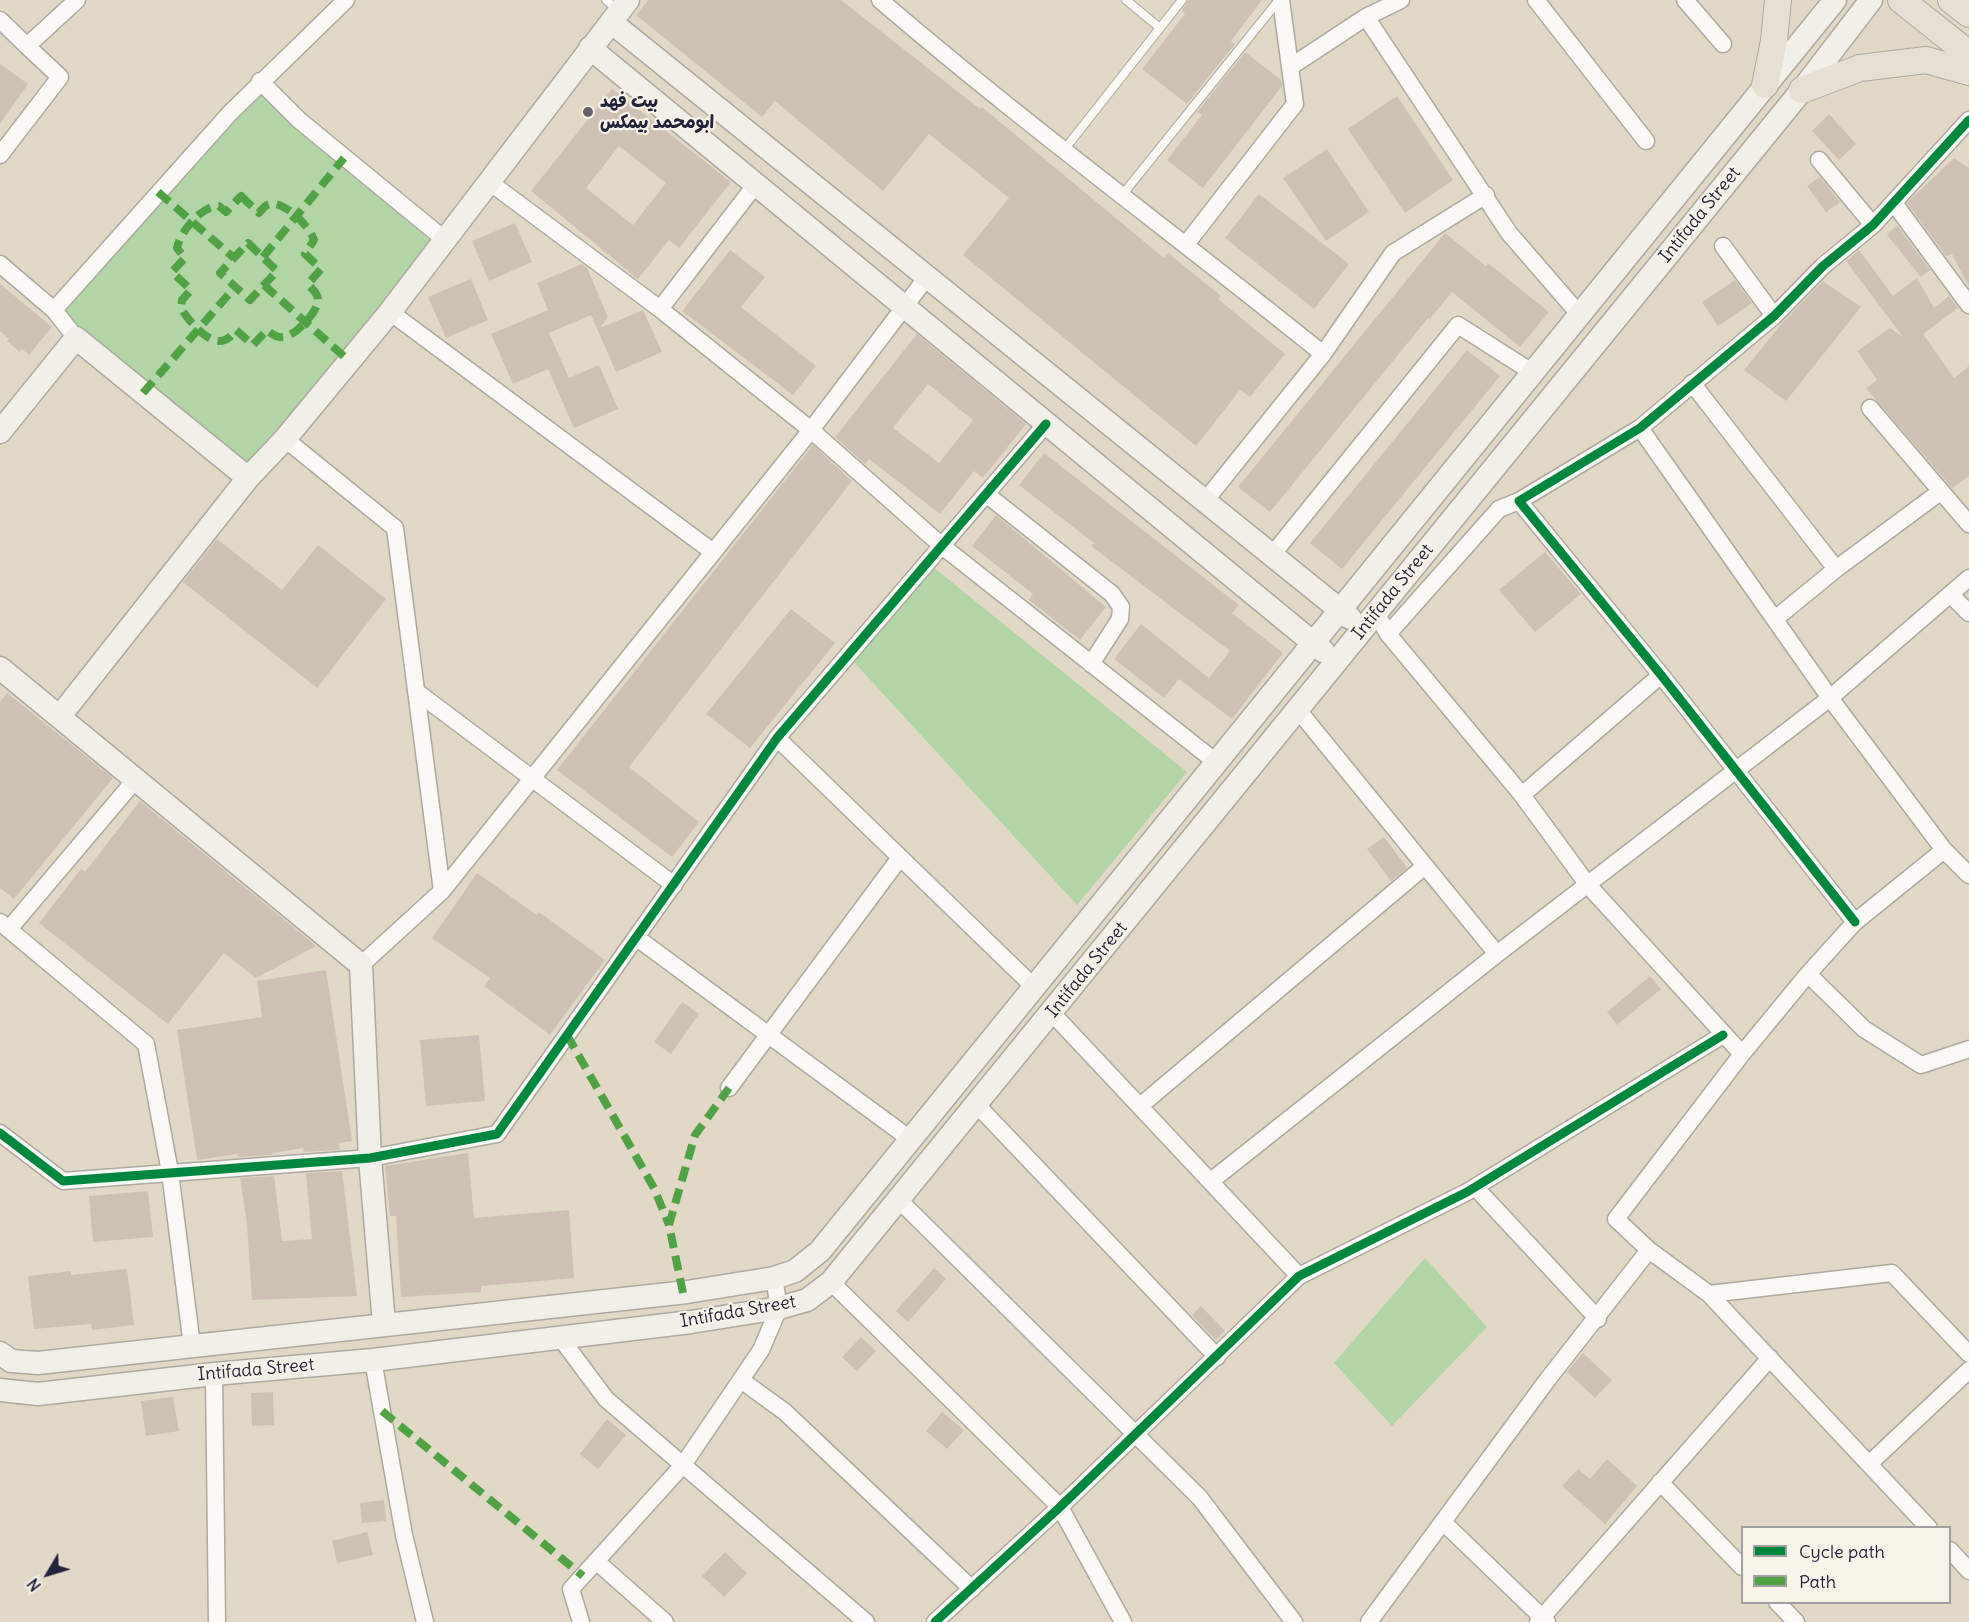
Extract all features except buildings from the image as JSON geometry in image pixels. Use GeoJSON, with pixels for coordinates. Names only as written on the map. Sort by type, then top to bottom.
{"type":"FeatureCollection","features":[{"type":"Feature","properties":{"kind":"main road"},"geometry":{"type":"LineString","coordinates":[[1765,85],[1774,41],[1778,0]]}},
{"type":"Feature","properties":{"kind":"main road","name":"Intifada Street"},"geometry":{"type":"LineString","coordinates":[[0,1353],[11,1360],[38,1363],[682,1293],[774,1278],[795,1271],[825,1244],[1834,0]]}},
{"type":"Feature","properties":{"kind":"main road","name":"Intifada Street"},"geometry":{"type":"LineString","coordinates":[[0,1390],[38,1394],[214,1374],[373,1360],[691,1322],[779,1308],[807,1300],[831,1282],[848,1264],[1802,90],[1871,0]]}},
{"type":"Feature","properties":{"kind":"main road"},"geometry":{"type":"LineString","coordinates":[[1901,0],[1969,54]]}},
{"type":"Feature","properties":{"kind":"main road"},"geometry":{"type":"LineString","coordinates":[[1951,0],[1969,15]]}},
{"type":"Feature","properties":{"kind":"main road"},"geometry":{"type":"LineString","coordinates":[[60,716],[248,478],[285,439],[390,312],[590,48],[616,8],[927,277],[1340,610],[1369,621]]}},
{"type":"Feature","properties":{"kind":"main road"},"geometry":{"type":"LineString","coordinates":[[590,48],[1336,662]]}},
{"type":"Feature","properties":{"kind":"main road"},"geometry":{"type":"LineString","coordinates":[[1802,90],[1860,68],[1926,60],[1969,72]]}},
{"type":"Feature","properties":{"kind":"main road"},"geometry":{"type":"LineString","coordinates":[[0,432],[76,338],[248,478]]}},
{"type":"Feature","properties":{"kind":"main road"},"geometry":{"type":"LineString","coordinates":[[3,675],[60,716],[361,965],[370,1158],[384,1324]]}},
{"type":"Feature","properties":{"kind":"street"},"geometry":{"type":"LineString","coordinates":[[27,46],[77,0]]}},
{"type":"Feature","properties":{"kind":"street"},"geometry":{"type":"LineString","coordinates":[[54,310],[260,81],[346,0]]}},
{"type":"Feature","properties":{"kind":"street"},"geometry":{"type":"LineString","coordinates":[[880,0],[981,87],[1187,243],[1323,354]]}},
{"type":"Feature","properties":{"kind":"street"},"geometry":{"type":"LineString","coordinates":[[1187,243],[1295,104],[1280,0]]}},
{"type":"Feature","properties":{"kind":"street"},"geometry":{"type":"LineString","coordinates":[[1290,67],[1366,17],[1401,0]]}},
{"type":"Feature","properties":{"kind":"street"},"geometry":{"type":"LineString","coordinates":[[1536,0],[1646,141]]}},
{"type":"Feature","properties":{"kind":"street"},"geometry":{"type":"LineString","coordinates":[[1685,0],[1723,44]]}},
{"type":"Feature","properties":{"kind":"street"},"geometry":{"type":"LineString","coordinates":[[1366,17],[1509,233],[1579,314]]}},
{"type":"Feature","properties":{"kind":"street"},"geometry":{"type":"LineString","coordinates":[[0,20],[60,77],[0,155]]}},
{"type":"Feature","properties":{"kind":"street"},"geometry":{"type":"LineString","coordinates":[[260,81],[299,120],[444,239]]}},
{"type":"Feature","properties":{"kind":"street"},"geometry":{"type":"LineString","coordinates":[[1388,634],[1499,509],[1519,501],[1640,428],[1774,316],[1823,266],[1873,225],[1969,120]]}},
{"type":"Feature","properties":{"kind":"street"},"geometry":{"type":"LineString","coordinates":[[1819,160],[1873,225]]}},
{"type":"Feature","properties":{"kind":"street"},"geometry":{"type":"LineString","coordinates":[[488,181],[660,309],[811,430],[942,546],[1216,762]]}},
{"type":"Feature","properties":{"kind":"street"},"geometry":{"type":"LineString","coordinates":[[660,309],[756,184]]}},
{"type":"Feature","properties":{"kind":"street"},"geometry":{"type":"LineString","coordinates":[[1204,501],[1323,354],[1394,253],[1486,195]]}},
{"type":"Feature","properties":{"kind":"street"},"geometry":{"type":"LineString","coordinates":[[1894,203],[1969,305]]}},
{"type":"Feature","properties":{"kind":"street"},"geometry":{"type":"LineString","coordinates":[[1723,246],[1774,316]]}},
{"type":"Feature","properties":{"kind":"street"},"geometry":{"type":"LineString","coordinates":[[0,264],[54,310],[76,338]]}},
{"type":"Feature","properties":{"kind":"street"},"geometry":{"type":"LineString","coordinates":[[361,965],[442,891],[811,430],[927,277]]}},
{"type":"Feature","properties":{"kind":"street"},"geometry":{"type":"LineString","coordinates":[[390,312],[713,552]]}},
{"type":"Feature","properties":{"kind":"street"},"geometry":{"type":"LineString","coordinates":[[1272,555],[1458,325],[1532,372]]}},
{"type":"Feature","properties":{"kind":"street"},"geometry":{"type":"LineString","coordinates":[[1692,383],[1836,569]]}},
{"type":"Feature","properties":{"kind":"street"},"geometry":{"type":"LineString","coordinates":[[1870,408],[1969,524]]}},
{"type":"Feature","properties":{"kind":"street"},"geometry":{"type":"LineString","coordinates":[[0,1133],[63,1181],[370,1158],[497,1134],[777,738],[1046,424]]}},
{"type":"Feature","properties":{"kind":"street"},"geometry":{"type":"LineString","coordinates":[[1640,428],[1830,698],[1944,850],[1969,875]]}},
{"type":"Feature","properties":{"kind":"street"},"geometry":{"type":"LineString","coordinates":[[285,439],[395,528],[442,891]]}},
{"type":"Feature","properties":{"kind":"street"},"geometry":{"type":"LineString","coordinates":[[1775,619],[1836,569],[1940,492]]}},
{"type":"Feature","properties":{"kind":"street"},"geometry":{"type":"LineString","coordinates":[[986,494],[1112,594],[1121,607],[1120,619],[1091,664]]}},
{"type":"Feature","properties":{"kind":"street"},"geometry":{"type":"LineString","coordinates":[[1519,501],[1661,675],[1855,922]]}},
{"type":"Feature","properties":{"kind":"street"},"geometry":{"type":"LineString","coordinates":[[1211,1181],[1497,954],[1830,698],[1969,578]]}},
{"type":"Feature","properties":{"kind":"street"},"geometry":{"type":"LineString","coordinates":[[1951,595],[1969,613]]}},
{"type":"Feature","properties":{"kind":"street"},"geometry":{"type":"LineString","coordinates":[[1369,621],[1388,634],[1522,795],[1588,885],[1742,1054]]}},
{"type":"Feature","properties":{"kind":"street"},"geometry":{"type":"LineString","coordinates":[[1522,795],[1661,675]]}},
{"type":"Feature","properties":{"kind":"street"},"geometry":{"type":"LineString","coordinates":[[417,693],[674,885]]}},
{"type":"Feature","properties":{"kind":"street"},"geometry":{"type":"LineString","coordinates":[[1298,710],[1497,954]]}},
{"type":"Feature","properties":{"kind":"street"},"geometry":{"type":"LineString","coordinates":[[777,738],[899,859],[1034,987]]}},
{"type":"Feature","properties":{"kind":"street"},"geometry":{"type":"LineString","coordinates":[[136,778],[4,926],[146,1044],[170,1172],[192,1346]]}},
{"type":"Feature","properties":{"kind":"street"},"geometry":{"type":"LineString","coordinates":[[1928,1526],[1709,1294],[1649,1250],[1616,1220],[1742,1054],[1808,974],[1855,922],[1944,850]]}},
{"type":"Feature","properties":{"kind":"street"},"geometry":{"type":"LineString","coordinates":[[729,1088],[899,859]]}},
{"type":"Feature","properties":{"kind":"street"},"geometry":{"type":"LineString","coordinates":[[1140,1106],[1425,866]]}},
{"type":"Feature","properties":{"kind":"street"},"geometry":{"type":"LineString","coordinates":[[637,938],[910,1139]]}},
{"type":"Feature","properties":{"kind":"street"},"geometry":{"type":"LineString","coordinates":[[1808,974],[1864,1029],[1921,1065],[1969,1048]]}},
{"type":"Feature","properties":{"kind":"street"},"geometry":{"type":"LineString","coordinates":[[1052,1013],[1299,1276]]}},
{"type":"Feature","properties":{"kind":"street"},"geometry":{"type":"LineString","coordinates":[[935,1622],[1217,1358],[1299,1276],[1475,1186],[1723,1035]]}},
{"type":"Feature","properties":{"kind":"street"},"geometry":{"type":"LineString","coordinates":[[976,1105],[1217,1358]]}},
{"type":"Feature","properties":{"kind":"street"},"geometry":{"type":"LineString","coordinates":[[1475,1186],[1598,1319]]}},
{"type":"Feature","properties":{"kind":"street"},"geometry":{"type":"LineString","coordinates":[[899,1200],[1200,1498],[1294,1622]]}},
{"type":"Feature","properties":{"kind":"street"},"geometry":{"type":"LineString","coordinates":[[825,1244],[848,1264]]}},
{"type":"Feature","properties":{"kind":"street"},"geometry":{"type":"LineString","coordinates":[[1369,1622],[1548,1379],[1598,1319],[1649,1250]]}},
{"type":"Feature","properties":{"kind":"street"},"geometry":{"type":"LineString","coordinates":[[1709,1294],[1892,1273],[1969,1354]]}},
{"type":"Feature","properties":{"kind":"street"},"geometry":{"type":"LineString","coordinates":[[581,1622],[571,1589],[683,1465],[761,1350],[779,1308],[774,1278]]}},
{"type":"Feature","properties":{"kind":"street"},"geometry":{"type":"LineString","coordinates":[[831,1282],[1060,1507],[1123,1622]]}},
{"type":"Feature","properties":{"kind":"street"},"geometry":{"type":"LineString","coordinates":[[559,1336],[606,1399],[866,1622]]}},
{"type":"Feature","properties":{"kind":"street"},"geometry":{"type":"LineString","coordinates":[[1443,1522],[1542,1620],[1770,1358]]}},
{"type":"Feature","properties":{"kind":"street"},"geometry":{"type":"LineString","coordinates":[[373,1360],[404,1535],[425,1622]]}},
{"type":"Feature","properties":{"kind":"street"},"geometry":{"type":"LineString","coordinates":[[1870,1463],[1969,1370]]}},
{"type":"Feature","properties":{"kind":"street"},"geometry":{"type":"LineString","coordinates":[[214,1374],[217,1622]]}},
{"type":"Feature","properties":{"kind":"street"},"geometry":{"type":"LineString","coordinates":[[741,1380],[785,1413],[972,1589]]}},
{"type":"Feature","properties":{"kind":"street"},"geometry":{"type":"LineString","coordinates":[[1660,1482],[1741,1565]]}},
{"type":"Feature","properties":{"kind":"street"},"geometry":{"type":"LineString","coordinates":[[1951,1551],[1969,1571]]}},
{"type":"Feature","properties":{"kind":"street"},"geometry":{"type":"LineString","coordinates":[[596,1561],[665,1622]]}},
{"type":"Feature","properties":{"kind":"street"},"geometry":{"type":"LineString","coordinates":[[1779,1604],[1796,1622]]}},
{"type":"Feature","properties":{"kind":"lane"},"geometry":{"type":"LineString","coordinates":[[1126,0],[1160,28]]}},
{"type":"Feature","properties":{"kind":"lane"},"geometry":{"type":"LineString","coordinates":[[1064,150],[1182,0]]}},
{"type":"Feature","properties":{"kind":"lane"},"geometry":{"type":"LineString","coordinates":[[1123,194],[1280,0]]}},
{"type":"Feature","properties":{"kind":"green space"},"geometry":{"type":"Polygon","coordinates":[[[260,87],[436,239],[248,470],[79,334],[63,311],[260,87]]]}},
{"type":"Feature","properties":{"kind":"green space"},"geometry":{"type":"Polygon","coordinates":[[[933,567],[1187,772],[1077,905],[853,661],[933,567]]]}},
{"type":"Feature","properties":{"kind":"green space"},"geometry":{"type":"Polygon","coordinates":[[[1425,1258],[1487,1327],[1392,1426],[1334,1363],[1425,1258]]]}},
{"type":"Feature","properties":{"kind":"marked path"},"geometry":{"type":"LineString","coordinates":[[263,257],[344,158]]}},
{"type":"Feature","properties":{"kind":"marked path"},"geometry":{"type":"LineString","coordinates":[[158,192],[234,258]]}},
{"type":"Feature","properties":{"kind":"marked path"},"geometry":{"type":"LineString","coordinates":[[241,196],[259,213],[267,205],[276,204],[296,216],[308,228],[314,240],[305,254],[321,269],[308,284],[316,293],[318,300],[314,311],[305,323],[289,336],[284,337],[276,336],[267,330],[253,345],[236,330],[228,338],[216,341],[198,329],[181,308],[182,300],[191,290],[172,272],[185,258],[177,248],[187,227],[199,215],[212,207],[219,206],[226,212],[241,196]]}},
{"type":"Feature","properties":{"kind":"marked path"},"geometry":{"type":"LineString","coordinates":[[248,243],[277,271],[250,300],[220,273],[248,243]]}},
{"type":"Feature","properties":{"kind":"marked path"},"geometry":{"type":"LineString","coordinates":[[264,285],[349,361]]}},
{"type":"Feature","properties":{"kind":"marked path"},"geometry":{"type":"LineString","coordinates":[[143,393],[235,287]]}},
{"type":"Feature","properties":{"kind":"marked path"},"geometry":{"type":"LineString","coordinates":[[567,1035],[654,1188],[669,1225]]}},
{"type":"Feature","properties":{"kind":"marked path"},"geometry":{"type":"LineString","coordinates":[[683,1293],[669,1225],[695,1135],[729,1088]]}},
{"type":"Feature","properties":{"kind":"marked path"},"geometry":{"type":"LineString","coordinates":[[382,1411],[583,1576]]}},
{"type":"Feature","properties":{"kind":"cycle path"},"geometry":{"type":"LineString","coordinates":[[1855,922],[1661,675],[1519,501],[1640,428],[1774,316],[1823,266],[1873,225],[1969,120]]}},
{"type":"Feature","properties":{"kind":"cycle path"},"geometry":{"type":"LineString","coordinates":[[0,1133],[63,1181],[370,1158],[497,1134],[777,738],[1046,424]]}},
{"type":"Feature","properties":{"kind":"cycle path"},"geometry":{"type":"LineString","coordinates":[[935,1622],[1060,1507],[1299,1276],[1467,1192],[1723,1035]]}},
{"type":"Feature","properties":{"kind":"place","name":"بيت فهد ابومحمد بيمكس"},"geometry":{"type":"Point","coordinates":[588,112]}}]}
